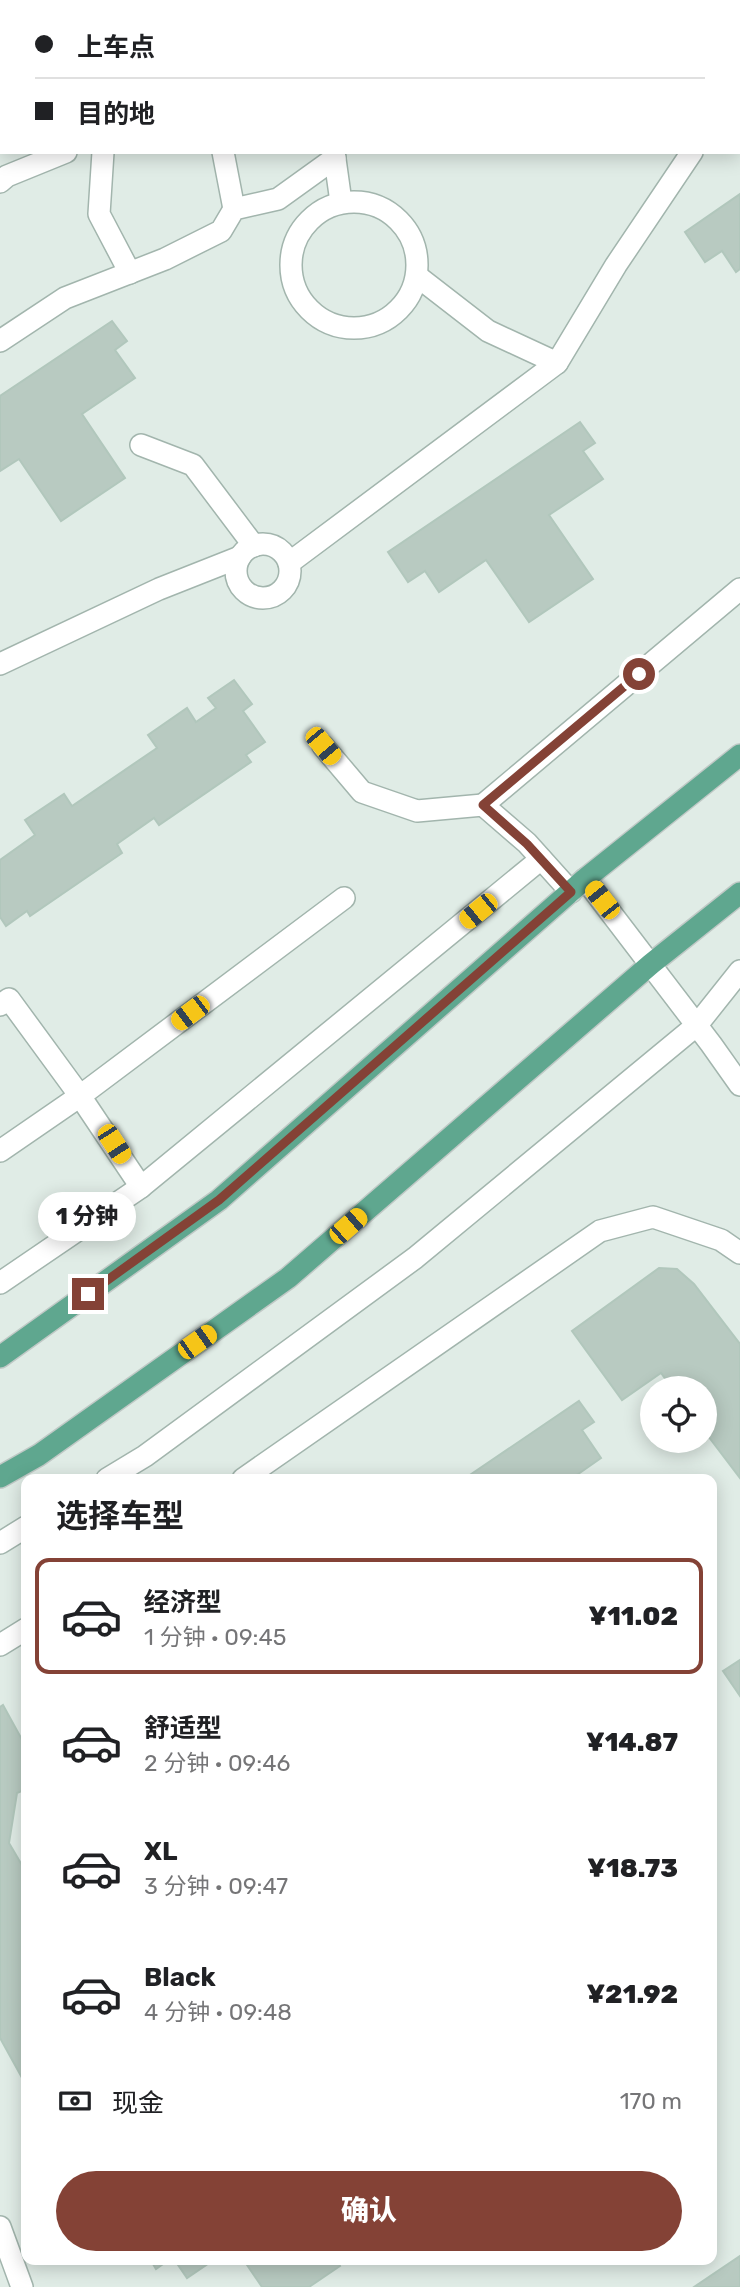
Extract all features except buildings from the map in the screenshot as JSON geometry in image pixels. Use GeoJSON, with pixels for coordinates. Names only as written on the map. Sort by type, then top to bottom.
{"type":"FeatureCollection","features":[{"type":"Feature","properties":{"kind":"main road"},"geometry":{"type":"LineString","coordinates":[[0,1357],[219,1200],[578,886],[740,753]]}},
{"type":"Feature","properties":{"kind":"main road"},"geometry":{"type":"LineString","coordinates":[[0,1477],[39,1455],[288,1278],[651,964],[740,893]]}},
{"type":"Feature","properties":{"kind":"street"},"geometry":{"type":"LineString","coordinates":[[0,182],[7,176],[61,154]]}},
{"type":"Feature","properties":{"kind":"street"},"geometry":{"type":"LineString","coordinates":[[103,154],[99,214],[130,273]]}},
{"type":"Feature","properties":{"kind":"street"},"geometry":{"type":"LineString","coordinates":[[0,341],[65,298],[165,259],[221,231],[234,209],[223,154]]}},
{"type":"Feature","properties":{"kind":"street"},"geometry":{"type":"LineString","coordinates":[[289,563],[557,363],[616,265],[691,154]]}},
{"type":"Feature","properties":{"kind":"street"},"geometry":{"type":"LineString","coordinates":[[234,209],[278,199],[334,155],[341,202]]}},
{"type":"Feature","properties":{"kind":"street"},"geometry":{"type":"LineString","coordinates":[[341,202],[362,202],[382,207],[398,219],[411,236],[417,255],[417,276],[410,296],[397,312],[379,324],[358,329],[337,327],[318,318],[302,302],[293,284],[290,262],[295,241],[306,223],[322,210],[341,202]]}},
{"type":"Feature","properties":{"kind":"street"},"geometry":{"type":"LineString","coordinates":[[417,276],[488,331],[557,363]]}},
{"type":"Feature","properties":{"kind":"street"},"geometry":{"type":"LineString","coordinates":[[141,444],[193,465],[247,552]]}},
{"type":"Feature","properties":{"kind":"street"},"geometry":{"type":"LineString","coordinates":[[0,664],[159,589],[247,552],[271,545],[279,550],[289,563],[288,581],[284,588],[269,598],[260,598],[244,590],[237,574],[247,552]]}},
{"type":"Feature","properties":{"kind":"street"},"geometry":{"type":"LineString","coordinates":[[323,746],[362,792],[417,811],[483,805],[740,589]]}},
{"type":"Feature","properties":{"kind":"street"},"geometry":{"type":"LineString","coordinates":[[483,805],[541,859],[578,886],[651,964],[740,1085]]}},
{"type":"Feature","properties":{"kind":"street"},"geometry":{"type":"LineString","coordinates":[[0,1283],[141,1188],[541,859]]}},
{"type":"Feature","properties":{"kind":"street"},"geometry":{"type":"LineString","coordinates":[[0,1151],[80,1096],[344,898]]}},
{"type":"Feature","properties":{"kind":"street"},"geometry":{"type":"LineString","coordinates":[[115,1474],[145,1456],[415,1258],[697,1025],[740,971]]}},
{"type":"Feature","properties":{"kind":"street"},"geometry":{"type":"LineString","coordinates":[[0,1005],[9,999],[80,1096],[141,1188]]}},
{"type":"Feature","properties":{"kind":"street"},"geometry":{"type":"LineString","coordinates":[[250,1474],[600,1231],[653,1217],[721,1240],[740,1253]]}},
{"type":"Feature","properties":{"kind":"street"},"geometry":{"type":"LineString","coordinates":[[0,1543],[21,1530]]}},
{"type":"Feature","properties":{"kind":"street"},"geometry":{"type":"LineString","coordinates":[[0,1644],[21,1632]]}},
{"type":"Feature","properties":{"kind":"street"},"geometry":{"type":"LineString","coordinates":[[0,2227],[22,2287]]}},
{"type":"Feature","properties":{"kind":"route"},"geometry":{"type":"LineString","coordinates":[[88,1294],[219,1200],[571,892],[527,844],[483,805],[639,674]]}}]}
